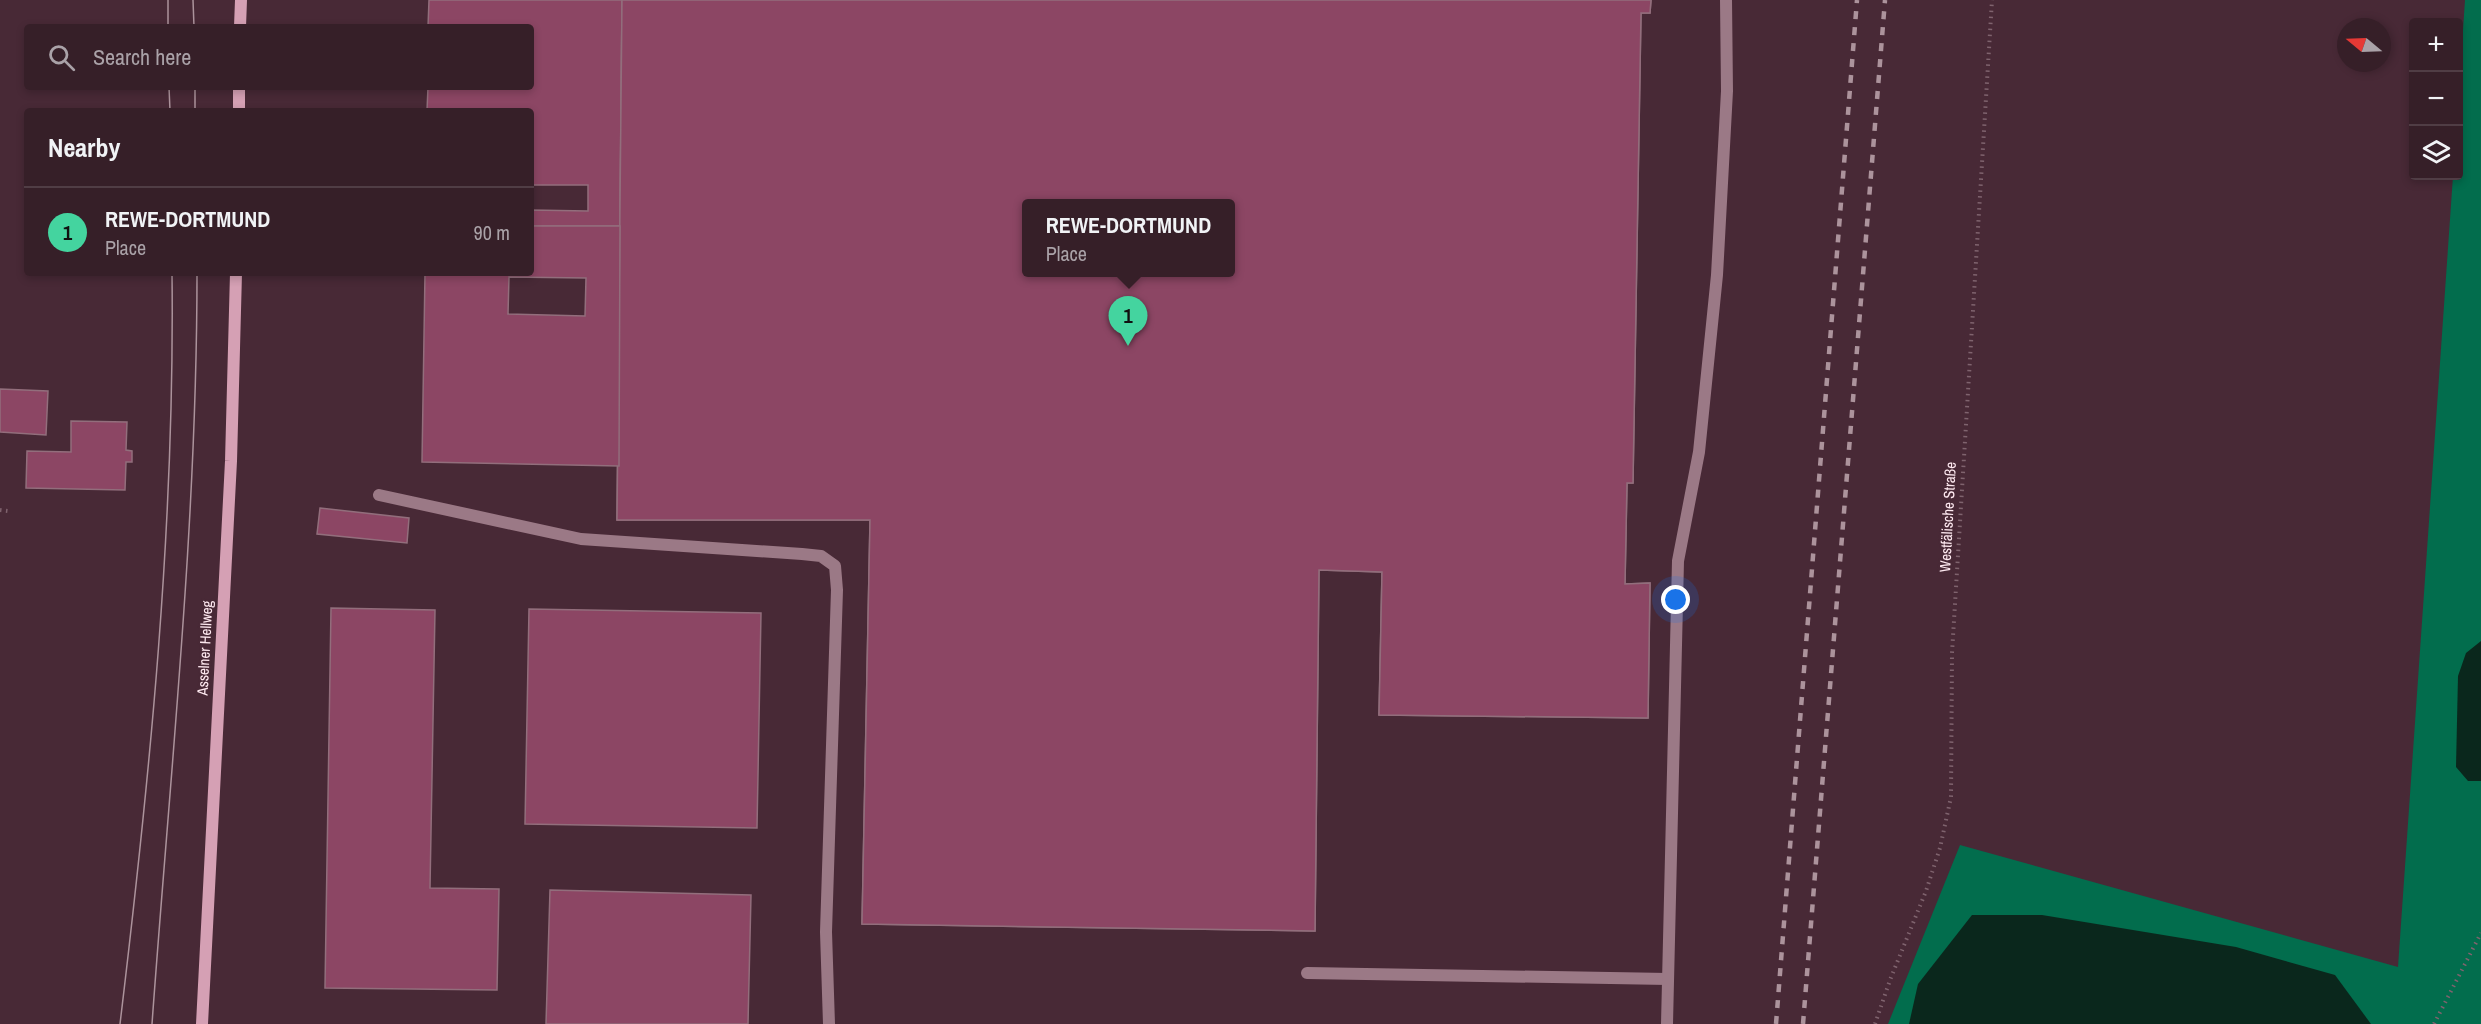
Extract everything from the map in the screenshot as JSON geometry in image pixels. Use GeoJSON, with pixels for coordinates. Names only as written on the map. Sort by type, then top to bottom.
{"type":"FeatureCollection","features":[{"type":"Feature","properties":{"kind":"main road"},"geometry":{"type":"LineString","coordinates":[[240,24],[241,0]]}},
{"type":"Feature","properties":{"kind":"main road"},"geometry":{"type":"LineString","coordinates":[[239,90],[239,108]]}},
{"type":"Feature","properties":{"kind":"main road","name":"Asselner Hellweg"},"geometry":{"type":"LineString","coordinates":[[202,1024],[231,461],[236,276]]}},
{"type":"Feature","properties":{"kind":"lane"},"geometry":{"type":"LineString","coordinates":[[1667,1024],[1678,561],[1699,452],[1717,275],[1727,91],[1726,0]]}},
{"type":"Feature","properties":{"kind":"lane"},"geometry":{"type":"LineString","coordinates":[[379,495],[581,539],[821,556],[835,566],[836,602],[825,932],[828,1024]]}},
{"type":"Feature","properties":{"kind":"lane"},"geometry":{"type":"LineString","coordinates":[[1307,973],[1668,979]]}},
{"type":"Feature","properties":{"kind":"path","name":"Westfälische Straße"},"geometry":{"type":"LineString","coordinates":[[1875,1024],[1926,891],[1942,839],[1951,797],[1952,653],[1992,0]]}},
{"type":"Feature","properties":{"kind":"path"},"geometry":{"type":"LineString","coordinates":[[0,510],[8,511]]}},
{"type":"Feature","properties":{"kind":"path"},"geometry":{"type":"LineString","coordinates":[[2434,1024],[2481,933]]}},
{"type":"Feature","properties":{"kind":"green space"},"geometry":{"type":"Polygon","coordinates":[[[2465,0],[2481,0],[2481,1024],[1888,1024],[1960,845],[2398,967],[2453,180],[2463,180],[2465,0]]]}},
{"type":"Feature","properties":{"kind":"shaded area"},"geometry":{"type":"Polygon","coordinates":[[[2481,641],[2481,781],[2468,781],[2456,767],[2458,676],[2466,653],[2481,641]]]}},
{"type":"Feature","properties":{"kind":"shaded area"},"geometry":{"type":"Polygon","coordinates":[[[1972,915],[2042,915],[2236,947],[2335,975],[2371,1024],[1909,1024],[1918,984],[1972,915]]]}},
{"type":"Feature","properties":{"kind":"building"},"geometry":{"type":"Polygon","coordinates":[[[429,0],[622,0],[620,226],[534,226],[534,210],[588,211],[588,185],[534,185],[534,108],[427,108],[428,90],[534,90],[534,24],[428,24],[429,0]]]}},
{"type":"Feature","properties":{"kind":"building"},"geometry":{"type":"Polygon","coordinates":[[[622,0],[1651,0],[1650,13],[1641,13],[1633,483],[1627,483],[1625,584],[1650,583],[1648,718],[1379,715],[1382,572],[1319,570],[1315,931],[862,924],[870,520],[617,520],[622,0]],[[1328,478],[1327,486],[1320,486],[1320,535],[1384,535],[1385,478],[1328,478]]]}},
{"type":"Feature","properties":{"kind":"building"},"geometry":{"type":"Polygon","coordinates":[[[622,0],[1651,0],[1650,13],[1641,13],[1633,483],[1627,483],[1625,584],[1650,583],[1648,718],[1379,715],[1382,572],[1319,570],[1315,931],[862,924],[870,520],[617,520],[622,0]]]}},
{"type":"Feature","properties":{"kind":"building"},"geometry":{"type":"Polygon","coordinates":[[[534,226],[620,226],[619,466],[422,462],[425,276],[534,276],[534,226]],[[509,277],[508,314],[585,316],[586,278],[509,277]]]}},
{"type":"Feature","properties":{"kind":"building"},"geometry":{"type":"Polygon","coordinates":[[[0,389],[48,391],[46,435],[0,432],[0,389]]]}},
{"type":"Feature","properties":{"kind":"building"},"geometry":{"type":"Polygon","coordinates":[[[71,421],[127,422],[126,450],[132,451],[132,462],[126,462],[125,490],[26,488],[27,451],[71,452],[71,421]]]}},
{"type":"Feature","properties":{"kind":"building"},"geometry":{"type":"Polygon","coordinates":[[[320,508],[409,518],[407,543],[317,534],[320,508]]]}},
{"type":"Feature","properties":{"kind":"building"},"geometry":{"type":"Polygon","coordinates":[[[331,608],[435,610],[430,888],[499,889],[497,990],[325,988],[331,608]]]}},
{"type":"Feature","properties":{"kind":"building"},"geometry":{"type":"Polygon","coordinates":[[[529,609],[761,613],[757,828],[525,824],[529,609]]]}},
{"type":"Feature","properties":{"kind":"building"},"geometry":{"type":"Polygon","coordinates":[[[550,890],[751,895],[748,1024],[546,1024],[550,890]]]}},
{"type":"Feature","properties":{"kind":"tram line"},"geometry":{"type":"LineString","coordinates":[[168,0],[168,24]]}},
{"type":"Feature","properties":{"kind":"tram line"},"geometry":{"type":"LineString","coordinates":[[193,0],[194,24]]}},
{"type":"Feature","properties":{"kind":"tram line"},"geometry":{"type":"LineString","coordinates":[[169,90],[170,108]]}},
{"type":"Feature","properties":{"kind":"tram line"},"geometry":{"type":"LineString","coordinates":[[195,90],[195,108]]}},
{"type":"Feature","properties":{"kind":"tram line"},"geometry":{"type":"LineString","coordinates":[[120,1024],[141,837],[165,555],[172,367],[172,276]]}},
{"type":"Feature","properties":{"kind":"tram line"},"geometry":{"type":"LineString","coordinates":[[152,1024],[188,555],[196,367],[197,276]]}},
{"type":"Feature","properties":{"kind":"railway"},"geometry":{"type":"LineString","coordinates":[[1776,1024],[1857,0]]}},
{"type":"Feature","properties":{"kind":"railway"},"geometry":{"type":"LineString","coordinates":[[1803,1024],[1885,0]]}},
{"type":"Feature","properties":{"kind":"place","name":"REWE-DORTMUND"},"geometry":{"type":"Point","coordinates":[1128,346]}}]}
